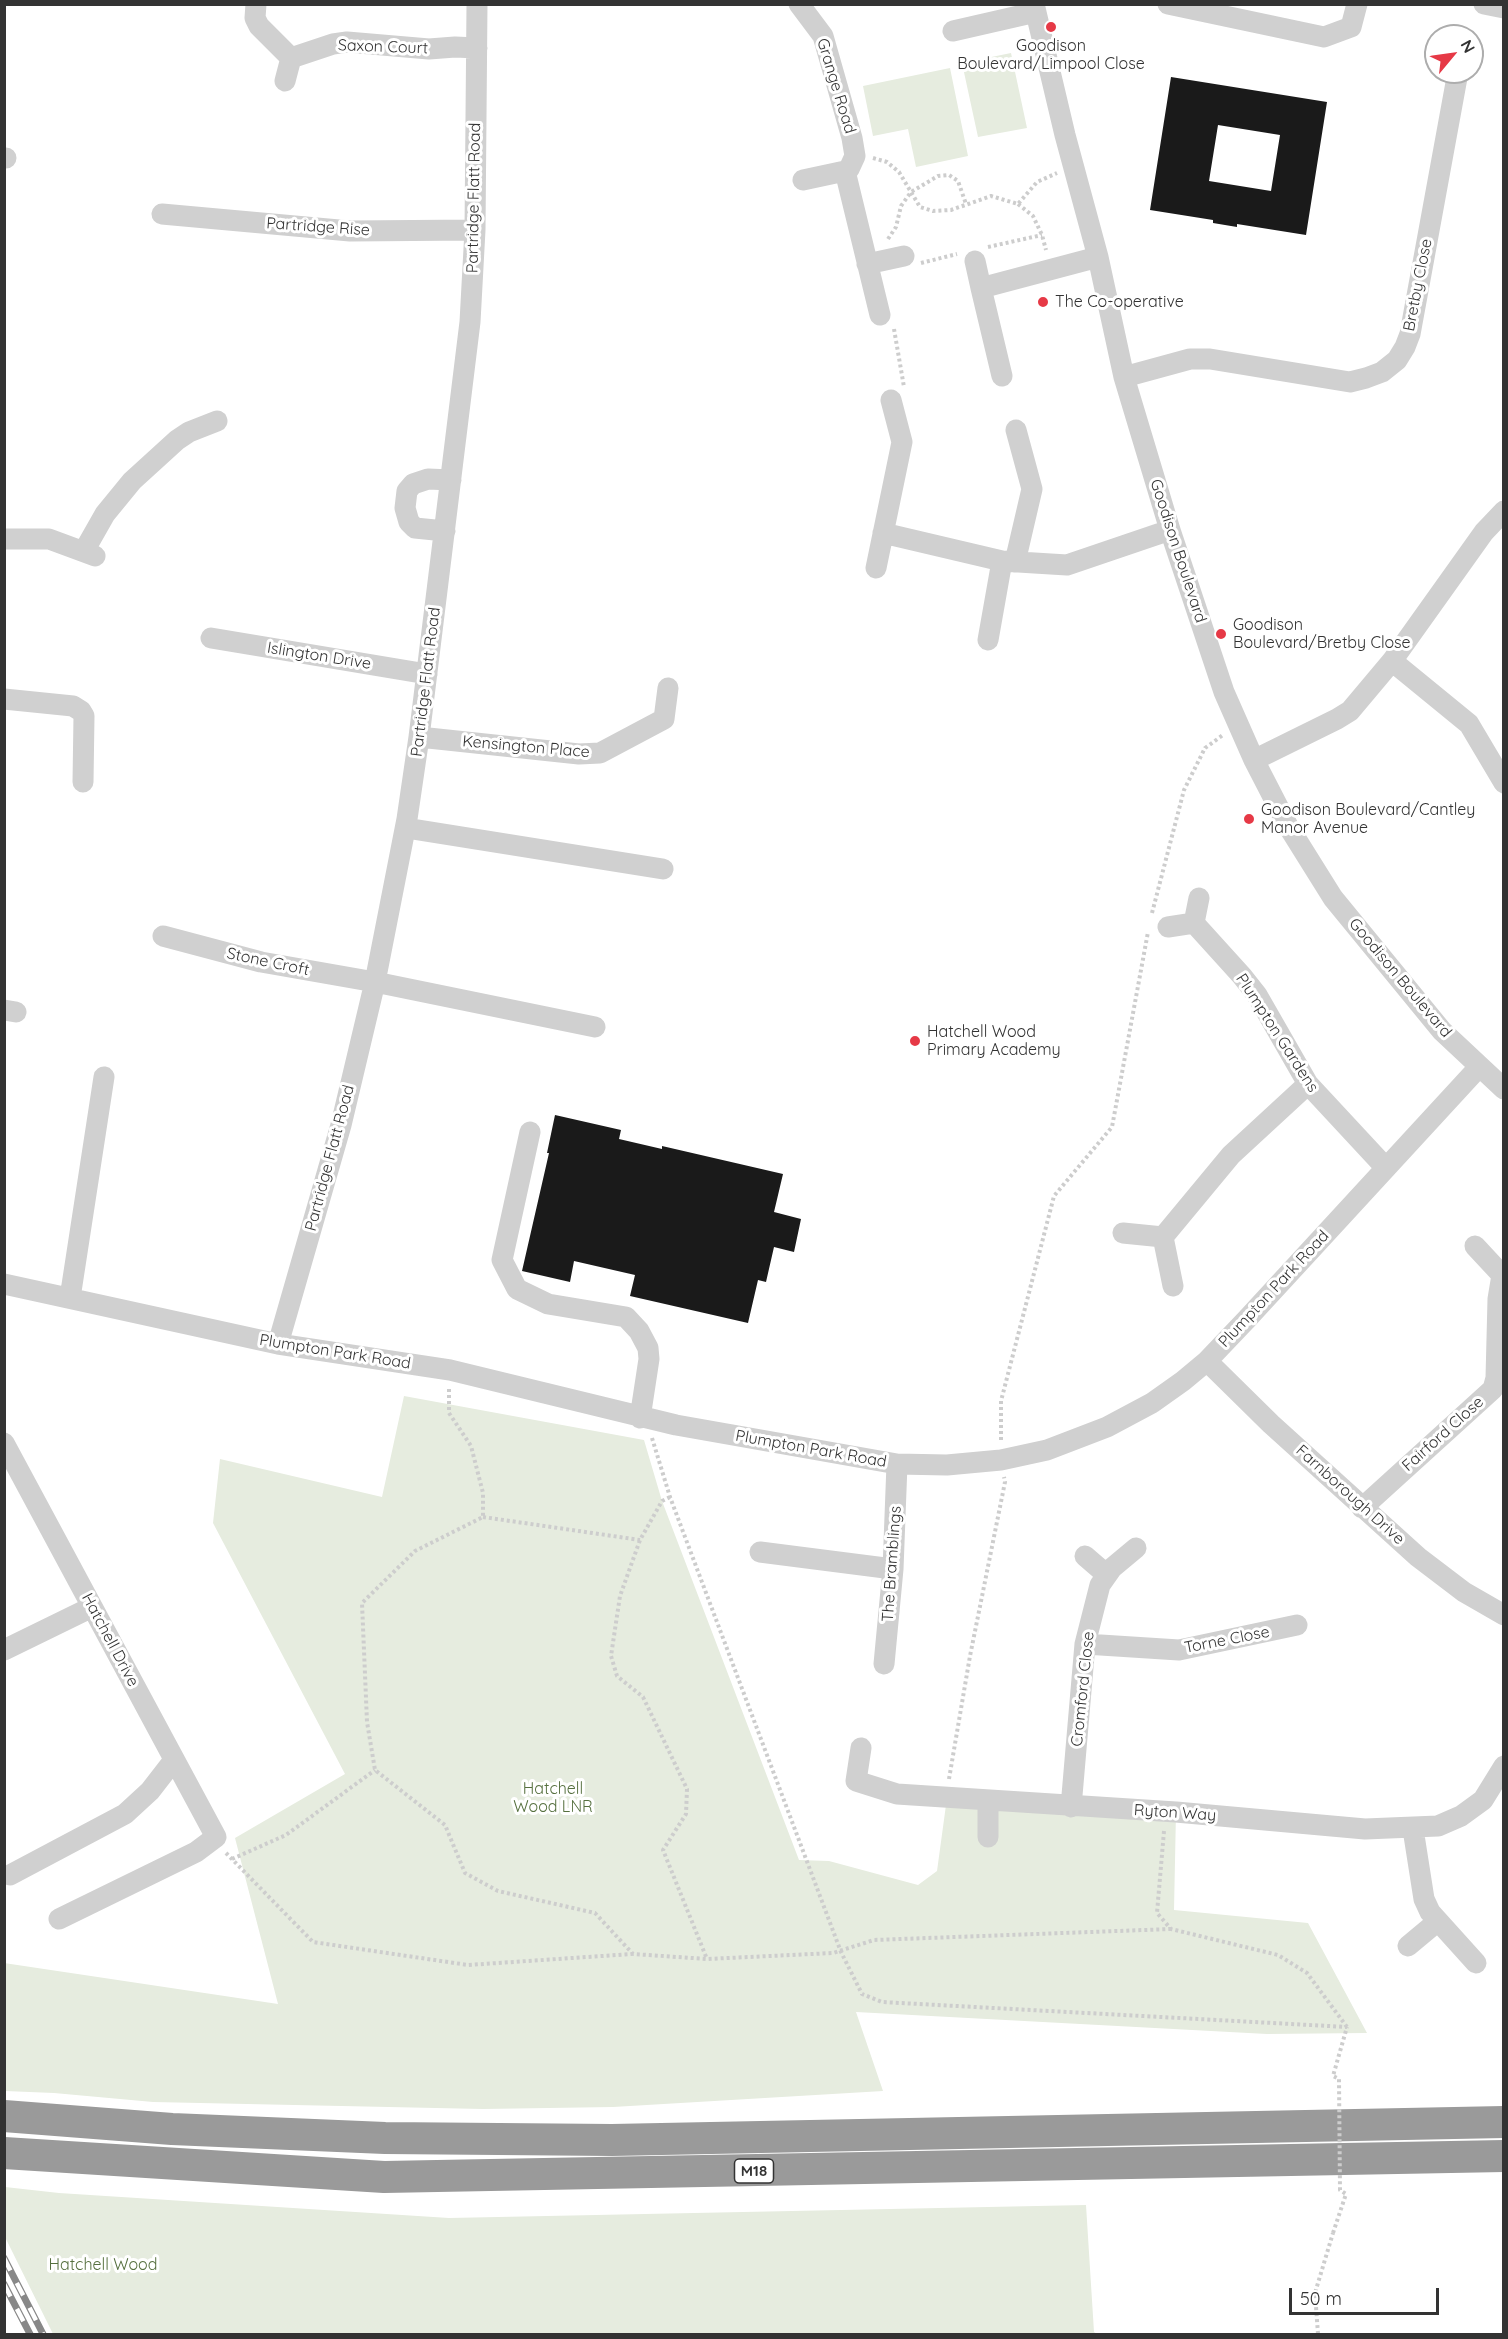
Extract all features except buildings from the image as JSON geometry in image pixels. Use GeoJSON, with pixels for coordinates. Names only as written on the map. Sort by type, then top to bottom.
{"type":"FeatureCollection","features":[{"type":"Feature","properties":{"kind":"highway","name":"M18"},"geometry":{"type":"LineString","coordinates":[[4,2116],[172,2129],[373,2137],[612,2140],[1503,2122]]}},
{"type":"Feature","properties":{"kind":"highway","name":"M18"},"geometry":{"type":"LineString","coordinates":[[4,2153],[384,2177],[1503,2156]]}},
{"type":"Feature","properties":{"kind":"street"},"geometry":{"type":"LineString","coordinates":[[256,4],[255,18],[267,35],[291,58],[285,81]]}},
{"type":"Feature","properties":{"kind":"street","name":"Partridge Flatt Road"},"geometry":{"type":"LineString","coordinates":[[278,1344],[341,1125],[375,982],[406,828],[470,322],[474,230],[477,4]]}},
{"type":"Feature","properties":{"kind":"street","name":"Grange Road"},"geometry":{"type":"LineString","coordinates":[[799,4],[823,36],[852,138],[850,164],[885,260],[880,315]]}},
{"type":"Feature","properties":{"kind":"street"},"geometry":{"type":"LineString","coordinates":[[1168,4],[1324,37],[1351,27],[1357,4]]}},
{"type":"Feature","properties":{"kind":"street"},"geometry":{"type":"LineString","coordinates":[[1485,4],[1503,8]]}},
{"type":"Feature","properties":{"kind":"street"},"geometry":{"type":"LineString","coordinates":[[953,31],[1035,8]]}},
{"type":"Feature","properties":{"kind":"street","name":"Goodison Boulevard"},"geometry":{"type":"LineString","coordinates":[[1035,8],[1098,257],[1124,377],[1170,530],[1224,692],[1254,760],[1288,826],[1333,898],[1442,1031],[1503,1089]]}},
{"type":"Feature","properties":{"kind":"street","name":"Saxon Court"},"geometry":{"type":"LineString","coordinates":[[291,58],[333,44],[347,42],[429,49],[477,48]]}},
{"type":"Feature","properties":{"kind":"street","name":"Bretby Close"},"geometry":{"type":"LineString","coordinates":[[1124,377],[1190,359],[1210,359],[1350,382],[1382,372],[1397,360],[1406,347],[1410,334],[1456,84]]}},
{"type":"Feature","properties":{"kind":"street"},"geometry":{"type":"LineString","coordinates":[[803,180],[850,164]]}},
{"type":"Feature","properties":{"kind":"street","name":"Partridge Rise"},"geometry":{"type":"LineString","coordinates":[[162,214],[350,231],[474,230]]}},
{"type":"Feature","properties":{"kind":"street"},"geometry":{"type":"LineString","coordinates":[[974,256],[1002,376]]}},
{"type":"Feature","properties":{"kind":"street"},"geometry":{"type":"LineString","coordinates":[[981,288],[1098,257]]}},
{"type":"Feature","properties":{"kind":"street"},"geometry":{"type":"LineString","coordinates":[[876,568],[902,442],[891,400]]}},
{"type":"Feature","properties":{"kind":"street"},"geometry":{"type":"LineString","coordinates":[[4,539],[49,539],[89,554],[105,514],[132,482],[177,440],[189,432],[217,421]]}},
{"type":"Feature","properties":{"kind":"street"},"geometry":{"type":"LineString","coordinates":[[988,640],[1032,489],[1016,430]]}},
{"type":"Feature","properties":{"kind":"street"},"geometry":{"type":"LineString","coordinates":[[445,531],[415,528],[405,508],[407,491],[413,484],[428,479],[451,480]]}},
{"type":"Feature","properties":{"kind":"street"},"geometry":{"type":"LineString","coordinates":[[1254,760],[1350,711],[1392,661],[1484,532],[1503,511]]}},
{"type":"Feature","properties":{"kind":"street"},"geometry":{"type":"LineString","coordinates":[[883,533],[1009,562],[1067,565],[1170,530]]}},
{"type":"Feature","properties":{"kind":"street","name":"Islington Drive"},"geometry":{"type":"LineString","coordinates":[[211,638],[427,674]]}},
{"type":"Feature","properties":{"kind":"street"},"geometry":{"type":"LineString","coordinates":[[1392,661],[1469,724],[1503,783]]}},
{"type":"Feature","properties":{"kind":"street","name":"Kensington Place"},"geometry":{"type":"LineString","coordinates":[[419,737],[579,754],[600,753],[664,719],[668,688]]}},
{"type":"Feature","properties":{"kind":"street"},"geometry":{"type":"LineString","coordinates":[[4,699],[73,706],[81,711],[84,716],[83,782]]}},
{"type":"Feature","properties":{"kind":"street"},"geometry":{"type":"LineString","coordinates":[[406,828],[663,869]]}},
{"type":"Feature","properties":{"kind":"street"},"geometry":{"type":"LineString","coordinates":[[1156,924],[1194,923],[1198,898]]}},
{"type":"Feature","properties":{"kind":"street","name":"Plumpton Gardens"},"geometry":{"type":"LineString","coordinates":[[1194,923],[1257,995],[1308,1084],[1386,1168]]}},
{"type":"Feature","properties":{"kind":"street","name":"Stone Croft"},"geometry":{"type":"LineString","coordinates":[[163,936],[261,962],[375,982],[595,1027]]}},
{"type":"Feature","properties":{"kind":"street","name":"Plumpton Park Road"},"geometry":{"type":"LineString","coordinates":[[4,1284],[278,1344],[450,1370],[645,1419],[897,1464],[947,1465],[1001,1460],[1047,1450],[1107,1427],[1152,1403],[1183,1381],[1207,1361],[1479,1067]]}},
{"type":"Feature","properties":{"kind":"street"},"geometry":{"type":"LineString","coordinates":[[70,1298],[104,1077]]}},
{"type":"Feature","properties":{"kind":"street"},"geometry":{"type":"LineString","coordinates":[[1163,1237],[1231,1155],[1308,1084]]}},
{"type":"Feature","properties":{"kind":"street"},"geometry":{"type":"LineString","coordinates":[[530,1131],[502,1260],[518,1289],[548,1304],[626,1317],[639,1332],[648,1348],[645,1419]]}},
{"type":"Feature","properties":{"kind":"street"},"geometry":{"type":"LineString","coordinates":[[1123,1233],[1163,1237]]}},
{"type":"Feature","properties":{"kind":"street"},"geometry":{"type":"LineString","coordinates":[[1163,1237],[1173,1286]]}},
{"type":"Feature","properties":{"kind":"street","name":"Fairford Close"},"geometry":{"type":"LineString","coordinates":[[1362,1508],[1493,1389],[1496,1378],[1498,1299],[1503,1274],[1475,1246]]}},
{"type":"Feature","properties":{"kind":"street","name":"Farnborough Drive"},"geometry":{"type":"LineString","coordinates":[[1207,1361],[1271,1424],[1418,1557],[1464,1592],[1503,1615]]}},
{"type":"Feature","properties":{"kind":"street","name":"Hatchell Drive"},"geometry":{"type":"LineString","coordinates":[[4,1443],[216,1837]]}},
{"type":"Feature","properties":{"kind":"street","name":"The Bramblings"},"geometry":{"type":"LineString","coordinates":[[884,1664],[893,1569],[897,1464]]}},
{"type":"Feature","properties":{"kind":"street","name":"Cromford Close"},"geometry":{"type":"LineString","coordinates":[[1071,1807],[1084,1644],[1100,1585],[1112,1568],[1136,1548]]}},
{"type":"Feature","properties":{"kind":"street"},"geometry":{"type":"LineString","coordinates":[[760,1552],[893,1569]]}},
{"type":"Feature","properties":{"kind":"street"},"geometry":{"type":"LineString","coordinates":[[1085,1556],[1107,1575]]}},
{"type":"Feature","properties":{"kind":"street"},"geometry":{"type":"LineString","coordinates":[[4,1650],[92,1607]]}},
{"type":"Feature","properties":{"kind":"street","name":"Torne Close"},"geometry":{"type":"LineString","coordinates":[[1084,1644],[1179,1650],[1297,1625]]}},
{"type":"Feature","properties":{"kind":"street","name":"Ryton Way"},"geometry":{"type":"LineString","coordinates":[[861,1748],[856,1781],[897,1794],[1166,1812],[1365,1829],[1413,1829],[1438,1826],[1461,1816],[1483,1800],[1503,1766]]}},
{"type":"Feature","properties":{"kind":"street"},"geometry":{"type":"LineString","coordinates":[[10,1875],[125,1814],[150,1791],[174,1760]]}},
{"type":"Feature","properties":{"kind":"street"},"geometry":{"type":"LineString","coordinates":[[988,1801],[988,1837]]}},
{"type":"Feature","properties":{"kind":"street"},"geometry":{"type":"LineString","coordinates":[[1413,1829],[1424,1899],[1430,1912],[1476,1963]]}},
{"type":"Feature","properties":{"kind":"street"},"geometry":{"type":"LineString","coordinates":[[59,1920],[196,1852],[216,1837]]}},
{"type":"Feature","properties":{"kind":"street"},"geometry":{"type":"LineString","coordinates":[[1408,1946],[1438,1921]]}},
{"type":"Feature","properties":{"kind":"path"},"geometry":{"type":"LineString","coordinates":[[850,164],[871,157],[887,162],[899,172],[920,207],[933,212],[951,210],[991,196],[1018,204],[1033,216],[1042,235],[1051,270]]}},
{"type":"Feature","properties":{"kind":"path"},"geometry":{"type":"LineString","coordinates":[[1018,204],[1037,182],[1054,174],[1074,169]]}},
{"type":"Feature","properties":{"kind":"path"},"geometry":{"type":"LineString","coordinates":[[966,204],[958,181],[949,175],[938,176],[912,192],[901,206],[896,228],[885,248],[885,260],[918,263],[974,256],[1042,235]]}},
{"type":"Feature","properties":{"kind":"path"},"geometry":{"type":"LineString","coordinates":[[880,315],[891,313],[906,393],[891,400]]}},
{"type":"Feature","properties":{"kind":"path"},"geometry":{"type":"LineString","coordinates":[[946,1798],[970,1656],[1005,1482],[1001,1460],[1001,1401],[1054,1196],[1112,1127],[1184,790],[1205,748],[1239,724]]}},
{"type":"Feature","properties":{"kind":"path"},"geometry":{"type":"LineString","coordinates":[[450,1370],[449,1413],[471,1446],[483,1493],[483,1517]]}},
{"type":"Feature","properties":{"kind":"path"},"geometry":{"type":"LineString","coordinates":[[645,1419],[670,1497],[842,1952],[862,1994],[882,2002],[1347,2026]]}},
{"type":"Feature","properties":{"kind":"path"},"geometry":{"type":"LineString","coordinates":[[670,1497],[662,1501],[640,1540],[620,1596],[611,1656],[616,1676],[643,1697],[687,1789],[686,1814],[663,1850],[707,1959]]}},
{"type":"Feature","properties":{"kind":"path"},"geometry":{"type":"LineString","coordinates":[[633,1954],[595,1912],[498,1891],[465,1873],[446,1825],[375,1770],[367,1722],[362,1603],[414,1551],[483,1517],[640,1540]]}},
{"type":"Feature","properties":{"kind":"path"},"geometry":{"type":"LineString","coordinates":[[232,1859],[286,1835],[375,1770]]}},
{"type":"Feature","properties":{"kind":"path"},"geometry":{"type":"LineString","coordinates":[[1166,1812],[1157,1913],[1171,1929]]}},
{"type":"Feature","properties":{"kind":"path"},"geometry":{"type":"LineString","coordinates":[[216,1837],[232,1859],[313,1942],[468,1965],[633,1954],[707,1959],[842,1952],[874,1940],[1171,1929],[1278,1955],[1307,1973],[1347,2026]]}},
{"type":"Feature","properties":{"kind":"path"},"geometry":{"type":"LineString","coordinates":[[1318,2334],[1315,2293],[1346,2194],[1340,2190],[1339,2079],[1333,2076],[1347,2026]]}},
{"type":"Feature","properties":{"kind":"green space"},"geometry":{"type":"Polygon","coordinates":[[[1011,53],[1027,128],[978,137],[962,63],[1011,53]]]}},
{"type":"Feature","properties":{"kind":"green space"},"geometry":{"type":"Polygon","coordinates":[[[950,68],[968,156],[916,167],[908,129],[873,136],[863,86],[950,68]]]}},
{"type":"Feature","properties":{"kind":"green space","name":"Hatchell Wood LNR"},"geometry":{"type":"Polygon","coordinates":[[[404,1396],[644,1440],[662,1501],[799,1860],[829,1861],[918,1885],[937,1871],[946,1805],[1176,1812],[1174,1910],[1308,1923],[1367,2033],[1267,2034],[856,2012],[883,2091],[613,2107],[483,2109],[153,2102],[5,2091],[4,1963],[278,2004],[235,1838],[345,1774],[213,1523],[220,1459],[382,1497],[404,1396]]]}},
{"type":"Feature","properties":{"kind":"green space","name":"Hatchell Wood"},"geometry":{"type":"Polygon","coordinates":[[[5,2187],[59,2193],[449,2218],[1086,2205],[1094,2332],[1097,2334],[53,2334],[5,2237],[5,2187]]]}},
{"type":"Feature","properties":{"kind":"railway"},"geometry":{"type":"LineString","coordinates":[[4,2258],[43,2334]]}},
{"type":"Feature","properties":{"kind":"railway"},"geometry":{"type":"LineString","coordinates":[[4,2284],[30,2334]]}},
{"type":"Feature","properties":{"kind":"place","name":"Goodison Boulevard/Limpool Close"},"geometry":{"type":"Point","coordinates":[1051,27]}},
{"type":"Feature","properties":{"kind":"place","name":"The Co-operative"},"geometry":{"type":"Point","coordinates":[1043,302]}},
{"type":"Feature","properties":{"kind":"place","name":"Goodison Boulevard/Bretby Close"},"geometry":{"type":"Point","coordinates":[1221,634]}},
{"type":"Feature","properties":{"kind":"place","name":"Goodison Boulevard/Cantley Manor Avenue"},"geometry":{"type":"Point","coordinates":[1249,819]}},
{"type":"Feature","properties":{"kind":"place","name":"Hatchell Wood Primary Academy"},"geometry":{"type":"Point","coordinates":[915,1041]}}]}
